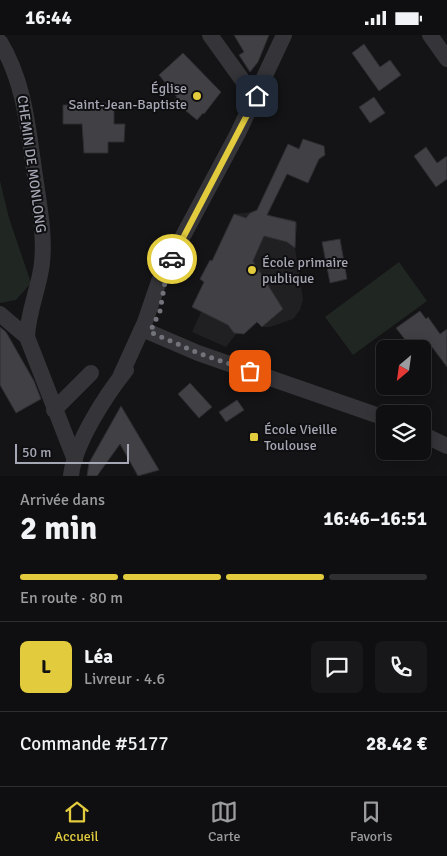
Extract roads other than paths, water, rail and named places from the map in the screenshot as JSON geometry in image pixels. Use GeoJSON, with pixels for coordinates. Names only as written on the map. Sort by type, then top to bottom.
{"type":"FeatureCollection","features":[{"type":"Feature","properties":{"kind":"street"},"geometry":{"type":"LineString","coordinates":[[210,35],[250,92],[257,96]]}},
{"type":"Feature","properties":{"kind":"street"},"geometry":{"type":"LineString","coordinates":[[73,468],[92,422],[120,377],[134,360],[146,331],[160,311],[168,265],[257,96],[284,35]]}},
{"type":"Feature","properties":{"kind":"street"},"geometry":{"type":"LineString","coordinates":[[430,35],[447,59]]}},
{"type":"Feature","properties":{"kind":"street","name":"CHEMIN DE MONLONG"},"geometry":{"type":"LineString","coordinates":[[0,41],[20,84],[43,228],[41,271],[38,287],[27,319],[27,337],[73,468]]}},
{"type":"Feature","properties":{"kind":"street"},"geometry":{"type":"LineString","coordinates":[[0,314],[27,337]]}},
{"type":"Feature","properties":{"kind":"street"},"geometry":{"type":"LineString","coordinates":[[146,331],[198,353],[376,415]]}},
{"type":"Feature","properties":{"kind":"street"},"geometry":{"type":"LineString","coordinates":[[54,410],[91,373]]}},
{"type":"Feature","properties":{"kind":"street"},"geometry":{"type":"LineString","coordinates":[[431,438],[447,446]]}},
{"type":"Feature","properties":{"kind":"place","name":"Église Saint-Jean-Baptiste"},"geometry":{"type":"Point","coordinates":[197,96]}},
{"type":"Feature","properties":{"kind":"place","name":"École primaire publique"},"geometry":{"type":"Point","coordinates":[252,270]}},
{"type":"Feature","properties":{"kind":"place","name":"École Vieille Toulouse"},"geometry":{"type":"Point","coordinates":[254,437]}}]}
